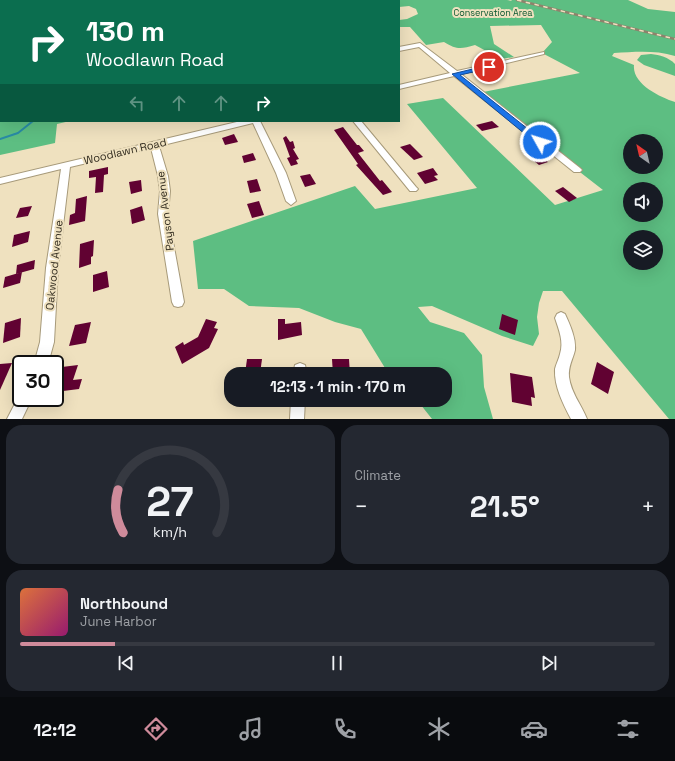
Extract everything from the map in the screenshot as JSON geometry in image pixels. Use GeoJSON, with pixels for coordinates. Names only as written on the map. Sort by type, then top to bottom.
{"type":"FeatureCollection","features":[{"type":"Feature","properties":{"kind":"street"},"geometry":{"type":"LineString","coordinates":[[400,50],[420,45],[577,170]]}},
{"type":"Feature","properties":{"kind":"street"},"geometry":{"type":"LineString","coordinates":[[400,87],[542,53]]}},
{"type":"Feature","properties":{"kind":"street","name":"Woodlawn Road"},"geometry":{"type":"LineString","coordinates":[[0,181],[247,122]]}},
{"type":"Feature","properties":{"kind":"street"},"geometry":{"type":"LineString","coordinates":[[256,122],[281,173],[291,201]]}},
{"type":"Feature","properties":{"kind":"street"},"geometry":{"type":"LineString","coordinates":[[359,122],[413,189]]}},
{"type":"Feature","properties":{"kind":"street","name":"Payson Avenue"},"geometry":{"type":"LineString","coordinates":[[154,144],[163,176],[163,214],[178,302]]}},
{"type":"Feature","properties":{"kind":"street","name":"Oakwood Avenue"},"geometry":{"type":"LineString","coordinates":[[43,355],[47,342],[52,268],[66,165]]}},
{"type":"Feature","properties":{"kind":"street"},"geometry":{"type":"LineString","coordinates":[[561,318],[569,339],[568,354],[562,369],[564,385],[574,410],[580,419]]}},
{"type":"Feature","properties":{"kind":"street"},"geometry":{"type":"LineString","coordinates":[[14,419],[20,407]]}},
{"type":"Feature","properties":{"kind":"street"},"geometry":{"type":"LineString","coordinates":[[297,419],[298,407]]}},
{"type":"Feature","properties":{"kind":"green space","name":"Conservation Area"},"geometry":{"type":"Polygon","coordinates":[[[400,0],[628,0],[648,9],[675,12],[675,56],[645,52],[614,53],[612,56],[634,65],[637,78],[642,84],[662,97],[675,102],[675,419],[669,419],[562,291],[543,291],[537,317],[539,334],[533,346],[502,336],[432,306],[418,307],[430,322],[464,333],[482,355],[484,387],[493,419],[432,419],[423,407],[452,407],[452,367],[384,367],[361,329],[335,322],[299,308],[249,306],[224,289],[198,289],[193,241],[355,186],[375,209],[477,188],[407,104],[443,98],[555,205],[603,190],[478,93],[580,73],[542,53],[552,42],[541,25],[490,26],[494,44],[514,57],[501,59],[475,45],[459,48],[444,42],[426,45],[410,27],[400,27],[400,20],[407,19],[418,14],[416,9],[409,6],[400,7],[400,0]]]}},
{"type":"Feature","properties":{"kind":"green space"},"geometry":{"type":"Polygon","coordinates":[[[651,54],[664,57],[675,64],[675,76],[644,65],[637,60],[641,55],[651,54]]]}},
{"type":"Feature","properties":{"kind":"green space"},"geometry":{"type":"Polygon","coordinates":[[[0,122],[66,122],[57,124],[55,143],[0,155],[0,122]]]}},
{"type":"Feature","properties":{"kind":"building"},"geometry":{"type":"Polygon","coordinates":[[[492,121],[499,127],[482,131],[476,125],[492,121]]]}},
{"type":"Feature","properties":{"kind":"building"},"geometry":{"type":"Polygon","coordinates":[[[343,127],[357,145],[359,145],[364,151],[358,153],[380,181],[382,180],[392,192],[383,195],[356,165],[358,164],[334,130],[343,127]]]}},
{"type":"Feature","properties":{"kind":"building"},"geometry":{"type":"Polygon","coordinates":[[[234,134],[238,142],[225,145],[222,138],[234,134]]]}},
{"type":"Feature","properties":{"kind":"building"},"geometry":{"type":"Polygon","coordinates":[[[286,136],[290,142],[293,141],[295,148],[293,149],[299,159],[296,160],[298,164],[291,166],[287,158],[290,157],[283,138],[286,136]]]}},
{"type":"Feature","properties":{"kind":"building"},"geometry":{"type":"Polygon","coordinates":[[[410,144],[423,157],[414,160],[400,147],[410,144]]]}},
{"type":"Feature","properties":{"kind":"building"},"geometry":{"type":"Polygon","coordinates":[[[536,152],[548,162],[539,165],[527,155],[536,152]]]}},
{"type":"Feature","properties":{"kind":"building"},"geometry":{"type":"Polygon","coordinates":[[[253,153],[256,160],[244,163],[242,156],[253,153]]]}},
{"type":"Feature","properties":{"kind":"building"},"geometry":{"type":"Polygon","coordinates":[[[108,167],[108,174],[104,175],[103,192],[95,193],[96,177],[89,178],[89,171],[108,167]]]}},
{"type":"Feature","properties":{"kind":"building"},"geometry":{"type":"Polygon","coordinates":[[[433,168],[438,175],[434,176],[438,180],[425,184],[417,173],[433,168]]]}},
{"type":"Feature","properties":{"kind":"building"},"geometry":{"type":"Polygon","coordinates":[[[310,174],[316,184],[305,187],[300,176],[310,174]]]}},
{"type":"Feature","properties":{"kind":"building"},"geometry":{"type":"Polygon","coordinates":[[[257,179],[261,191],[250,193],[247,181],[257,179]]]}},
{"type":"Feature","properties":{"kind":"building"},"geometry":{"type":"Polygon","coordinates":[[[141,180],[142,191],[131,194],[129,182],[141,180]]]}},
{"type":"Feature","properties":{"kind":"building"},"geometry":{"type":"Polygon","coordinates":[[[563,187],[577,198],[569,202],[555,191],[563,187]]]}},
{"type":"Feature","properties":{"kind":"building"},"geometry":{"type":"Polygon","coordinates":[[[87,196],[85,221],[69,225],[70,215],[75,213],[76,199],[87,196]]]}},
{"type":"Feature","properties":{"kind":"building"},"geometry":{"type":"Polygon","coordinates":[[[259,201],[264,215],[252,218],[247,204],[259,201]]]}},
{"type":"Feature","properties":{"kind":"building"},"geometry":{"type":"Polygon","coordinates":[[[32,206],[28,216],[16,218],[20,208],[32,206]]]}},
{"type":"Feature","properties":{"kind":"building"},"geometry":{"type":"Polygon","coordinates":[[[142,206],[145,220],[132,224],[130,210],[142,206]]]}},
{"type":"Feature","properties":{"kind":"building"},"geometry":{"type":"Polygon","coordinates":[[[30,231],[28,242],[12,247],[14,235],[30,231]]]}},
{"type":"Feature","properties":{"kind":"building"},"geometry":{"type":"Polygon","coordinates":[[[94,240],[91,264],[79,268],[80,244],[94,240]]]}},
{"type":"Feature","properties":{"kind":"building"},"geometry":{"type":"Polygon","coordinates":[[[35,260],[34,269],[16,274],[17,265],[35,260]]]}},
{"type":"Feature","properties":{"kind":"building"},"geometry":{"type":"Polygon","coordinates":[[[107,271],[109,287],[93,292],[93,275],[107,271]]]}},
{"type":"Feature","properties":{"kind":"building"},"geometry":{"type":"Polygon","coordinates":[[[22,272],[20,283],[3,288],[5,277],[22,272]]]}},
{"type":"Feature","properties":{"kind":"building"},"geometry":{"type":"Polygon","coordinates":[[[502,314],[518,320],[515,335],[499,329],[502,314]]]}},
{"type":"Feature","properties":{"kind":"building"},"geometry":{"type":"Polygon","coordinates":[[[21,318],[20,337],[3,343],[5,323],[21,318]]]}},
{"type":"Feature","properties":{"kind":"building"},"geometry":{"type":"Polygon","coordinates":[[[206,319],[217,322],[214,328],[218,329],[209,348],[182,364],[175,347],[183,342],[184,345],[198,337],[206,319]]]}},
{"type":"Feature","properties":{"kind":"building"},"geometry":{"type":"Polygon","coordinates":[[[278,319],[285,319],[285,324],[301,322],[302,335],[278,340],[278,319]]]}},
{"type":"Feature","properties":{"kind":"building"},"geometry":{"type":"Polygon","coordinates":[[[91,322],[86,343],[69,346],[75,325],[91,322]]]}},
{"type":"Feature","properties":{"kind":"building"},"geometry":{"type":"Polygon","coordinates":[[[247,359],[262,359],[261,367],[246,367],[247,359]]]}},
{"type":"Feature","properties":{"kind":"building"},"geometry":{"type":"Polygon","coordinates":[[[332,359],[349,359],[350,367],[333,367],[332,359]]]}},
{"type":"Feature","properties":{"kind":"building"},"geometry":{"type":"Polygon","coordinates":[[[597,362],[614,372],[608,394],[591,384],[597,362]]]}},
{"type":"Feature","properties":{"kind":"building"},"geometry":{"type":"Polygon","coordinates":[[[12,363],[0,390],[0,364],[12,363]]]}},
{"type":"Feature","properties":{"kind":"building"},"geometry":{"type":"Polygon","coordinates":[[[78,365],[73,380],[82,379],[79,389],[64,391],[64,367],[78,365]]]}},
{"type":"Feature","properties":{"kind":"building"},"geometry":{"type":"Polygon","coordinates":[[[510,373],[532,377],[535,398],[531,397],[532,406],[512,402],[510,373]]]}},
{"type":"Feature","properties":{"kind":"waterway"},"geometry":{"type":"LineString","coordinates":[[0,139],[18,133],[32,122]]}},
{"type":"Feature","properties":{"kind":"railway"},"geometry":{"type":"LineString","coordinates":[[517,0],[675,39]]}},
{"type":"Feature","properties":{"kind":"route"},"geometry":{"type":"LineString","coordinates":[[489,67],[455,74],[540,142]]}}]}
